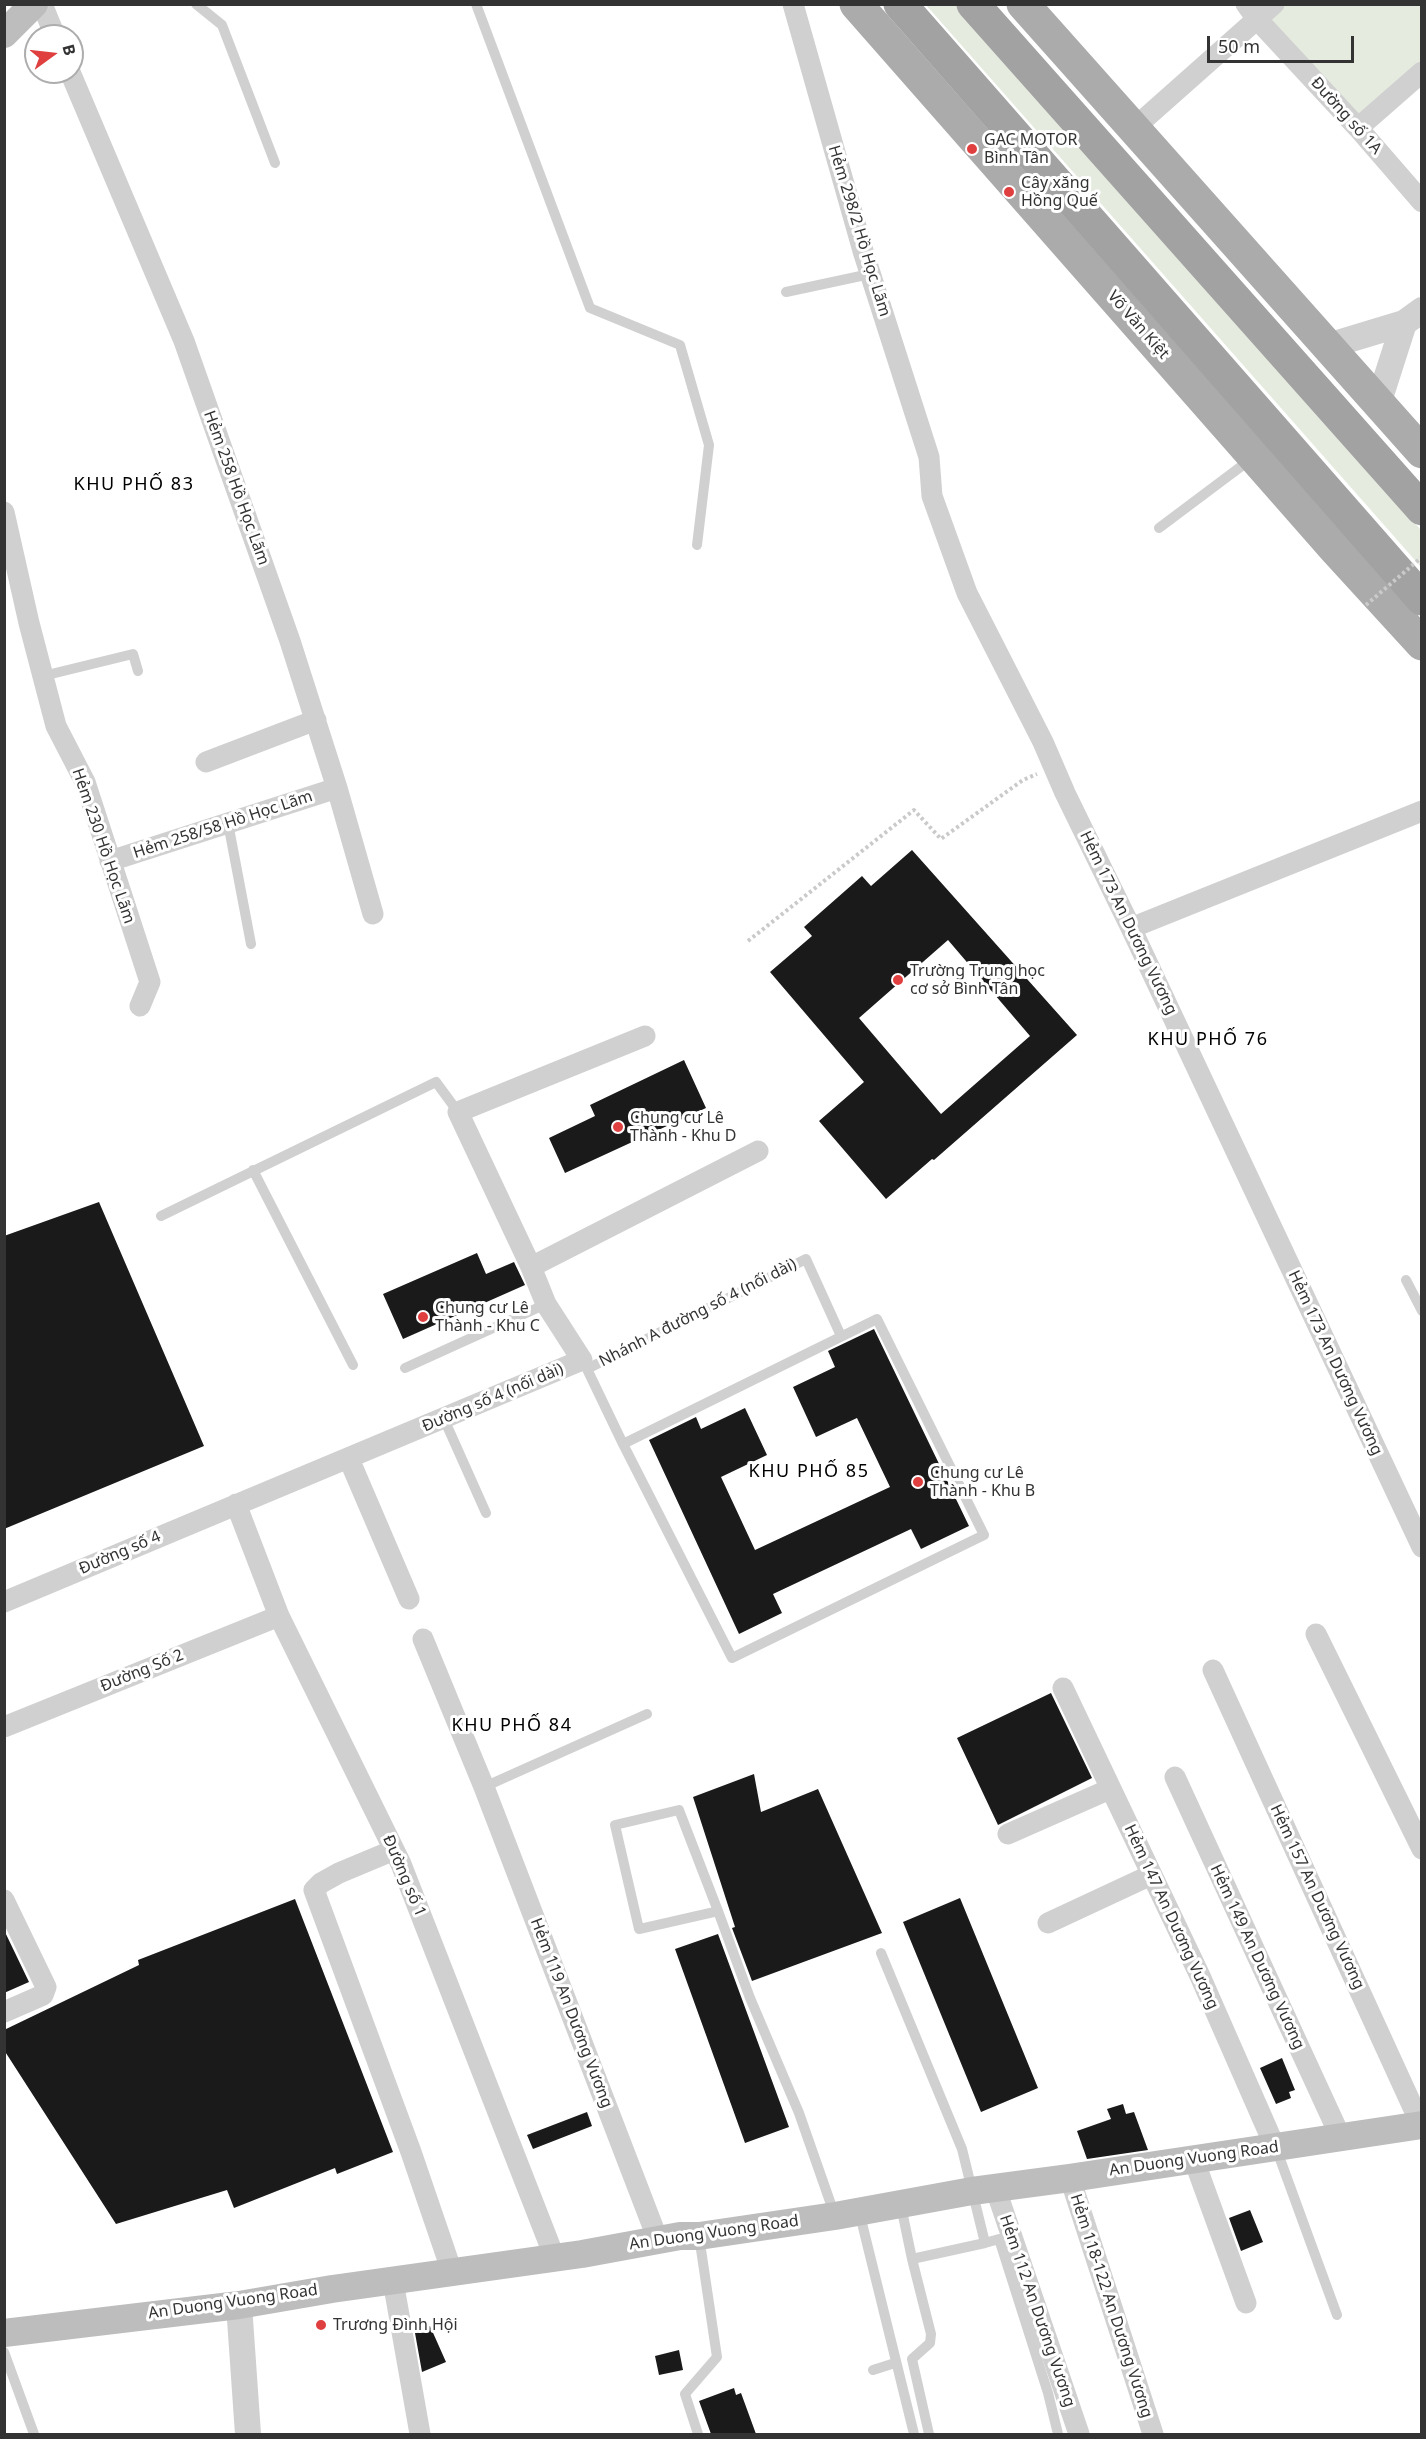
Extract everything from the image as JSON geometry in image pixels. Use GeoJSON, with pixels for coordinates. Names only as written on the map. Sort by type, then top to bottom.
{"type":"FeatureCollection","features":[{"type":"Feature","properties":{"kind":"highway","name":"Võ Văn Kiệt"},"geometry":{"type":"LineString","coordinates":[[900,4],[1422,598]]}},
{"type":"Feature","properties":{"kind":"highway"},"geometry":{"type":"LineString","coordinates":[[973,4],[1422,509]]}},
{"type":"Feature","properties":{"kind":"main road"},"geometry":{"type":"LineString","coordinates":[[6,29],[34,4]]}},
{"type":"Feature","properties":{"kind":"main road","name":"Võ Văn Kiệt"},"geometry":{"type":"LineString","coordinates":[[856,4],[1253,457],[1422,644]]}},
{"type":"Feature","properties":{"kind":"main road"},"geometry":{"type":"LineString","coordinates":[[1023,4],[1422,452]]}},
{"type":"Feature","properties":{"kind":"main road","name":"An Duong Vuong Road"},"geometry":{"type":"LineString","coordinates":[[4,2332],[239,2305],[847,2213],[984,2189],[1421,2125]]}},
{"type":"Feature","properties":{"kind":"street"},"geometry":{"type":"LineString","coordinates":[[42,4],[50,24]]}},
{"type":"Feature","properties":{"kind":"street","name":"Hẻm 298/2 Hồ Học Lãm"},"geometry":{"type":"LineString","coordinates":[[793,4],[870,274],[929,457]]}},
{"type":"Feature","properties":{"kind":"street"},"geometry":{"type":"LineString","coordinates":[[1133,129],[1251,11],[1274,4]]}},
{"type":"Feature","properties":{"kind":"street","name":"Đường số 1A"},"geometry":{"type":"LineString","coordinates":[[1251,11],[1422,202]]}},
{"type":"Feature","properties":{"kind":"street"},"geometry":{"type":"LineString","coordinates":[[1358,128],[1422,72]]}},
{"type":"Feature","properties":{"kind":"street","name":"Hẻm 258 Hồ Học Lãm"},"geometry":{"type":"LineString","coordinates":[[75,84],[184,341],[290,641],[337,788],[373,914]]}},
{"type":"Feature","properties":{"kind":"street"},"geometry":{"type":"LineString","coordinates":[[1328,346],[1413,317]]}},
{"type":"Feature","properties":{"kind":"street"},"geometry":{"type":"LineString","coordinates":[[1378,404],[1413,317]]}},
{"type":"Feature","properties":{"kind":"street","name":"Hẻm 173 An Dương Vương"},"geometry":{"type":"LineString","coordinates":[[929,457],[932,496],[967,593],[1054,766],[1422,1547]]}},
{"type":"Feature","properties":{"kind":"street","name":"Hẻm 230 Hồ Học Lãm"},"geometry":{"type":"LineString","coordinates":[[4,512],[56,726],[85,782],[150,982],[140,1006]]}},
{"type":"Feature","properties":{"kind":"street"},"geometry":{"type":"LineString","coordinates":[[206,762],[315,720]]}},
{"type":"Feature","properties":{"kind":"street","name":"Hẻm 258/58 Hồ Học Lãm"},"geometry":{"type":"LineString","coordinates":[[110,861],[337,788]]}},
{"type":"Feature","properties":{"kind":"street"},"geometry":{"type":"LineString","coordinates":[[1131,928],[1422,811]]}},
{"type":"Feature","properties":{"kind":"street"},"geometry":{"type":"LineString","coordinates":[[459,1112],[645,1036]]}},
{"type":"Feature","properties":{"kind":"street","name":"Đường số 4 (nối dài)"},"geometry":{"type":"LineString","coordinates":[[236,1504],[584,1365],[546,1304],[459,1112]]}},
{"type":"Feature","properties":{"kind":"street"},"geometry":{"type":"LineString","coordinates":[[531,1267],[758,1151]]}},
{"type":"Feature","properties":{"kind":"street"},"geometry":{"type":"LineString","coordinates":[[348,1460],[409,1599]]}},
{"type":"Feature","properties":{"kind":"street","name":"Đường số 4"},"geometry":{"type":"LineString","coordinates":[[4,1602],[236,1504]]}},
{"type":"Feature","properties":{"kind":"street","name":"Đường số 1"},"geometry":{"type":"LineString","coordinates":[[236,1504],[279,1616],[394,1850],[554,2256]]}},
{"type":"Feature","properties":{"kind":"street","name":"Đường Số 2"},"geometry":{"type":"LineString","coordinates":[[4,1727],[279,1616]]}},
{"type":"Feature","properties":{"kind":"street"},"geometry":{"type":"LineString","coordinates":[[1316,1634],[1422,1849]]}},
{"type":"Feature","properties":{"kind":"street","name":"Hẻm 119 An Dương Vương"},"geometry":{"type":"LineString","coordinates":[[423,1639],[484,1787],[658,2240]]}},
{"type":"Feature","properties":{"kind":"street","name":"Hẻm 157 An Dương Vương"},"geometry":{"type":"LineString","coordinates":[[1213,1670],[1421,2125]]}},
{"type":"Feature","properties":{"kind":"street","name":"Hẻm 147 An Dương Vương"},"geometry":{"type":"LineString","coordinates":[[1063,1688],[1200,1976],[1275,2147]]}},
{"type":"Feature","properties":{"kind":"street","name":"Hẻm 149 An Dương Vương"},"geometry":{"type":"LineString","coordinates":[[1174,1777],[1340,2136]]}},
{"type":"Feature","properties":{"kind":"street"},"geometry":{"type":"LineString","coordinates":[[1008,1834],[1110,1789]]}},
{"type":"Feature","properties":{"kind":"street"},"geometry":{"type":"LineString","coordinates":[[394,1850],[339,1873],[321,1883],[314,1890],[411,2152],[452,2272]]}},
{"type":"Feature","properties":{"kind":"street"},"geometry":{"type":"LineString","coordinates":[[1048,1923],[1151,1875]]}},
{"type":"Feature","properties":{"kind":"street"},"geometry":{"type":"LineString","coordinates":[[4,1900],[46,1987],[43,1995],[4,2013]]}},
{"type":"Feature","properties":{"kind":"street"},"geometry":{"type":"LineString","coordinates":[[1194,2160],[1245,2303]]}},
{"type":"Feature","properties":{"kind":"street","name":"Hẻm 118-122 An Dương Vương"},"geometry":{"type":"LineString","coordinates":[[1070,2178],[1153,2434]]}},
{"type":"Feature","properties":{"kind":"street","name":"Hẻm 112 An Dương Vương"},"geometry":{"type":"LineString","coordinates":[[984,2189],[1078,2434]]}},
{"type":"Feature","properties":{"kind":"street"},"geometry":{"type":"LineString","coordinates":[[393,2281],[420,2434]]}},
{"type":"Feature","properties":{"kind":"street"},"geometry":{"type":"LineString","coordinates":[[239,2305],[248,2434]]}},
{"type":"Feature","properties":{"kind":"lane"},"geometry":{"type":"LineString","coordinates":[[196,4],[222,25],[275,163]]}},
{"type":"Feature","properties":{"kind":"lane"},"geometry":{"type":"LineString","coordinates":[[476,4],[590,308],[680,345],[709,445],[697,545]]}},
{"type":"Feature","properties":{"kind":"lane"},"geometry":{"type":"LineString","coordinates":[[786,292],[870,274]]}},
{"type":"Feature","properties":{"kind":"lane"},"geometry":{"type":"LineString","coordinates":[[1159,528],[1253,457]]}},
{"type":"Feature","properties":{"kind":"lane"},"geometry":{"type":"LineString","coordinates":[[43,676],[134,654],[138,671]]}},
{"type":"Feature","properties":{"kind":"lane"},"geometry":{"type":"LineString","coordinates":[[228,823],[251,944]]}},
{"type":"Feature","properties":{"kind":"lane"},"geometry":{"type":"LineString","coordinates":[[160,1216],[436,1083],[459,1112]]}},
{"type":"Feature","properties":{"kind":"lane"},"geometry":{"type":"LineString","coordinates":[[253,1170],[353,1365]]}},
{"type":"Feature","properties":{"kind":"lane","name":"Nhánh A đường số 4 (nối dài)"},"geometry":{"type":"LineString","coordinates":[[584,1365],[806,1259],[841,1336]]}},
{"type":"Feature","properties":{"kind":"lane"},"geometry":{"type":"LineString","coordinates":[[1406,1280],[1422,1311]]}},
{"type":"Feature","properties":{"kind":"lane"},"geometry":{"type":"LineString","coordinates":[[405,1368],[546,1304]]}},
{"type":"Feature","properties":{"kind":"lane"},"geometry":{"type":"LineString","coordinates":[[584,1365],[623,1444],[732,1658],[984,1535],[877,1318],[623,1444]]}},
{"type":"Feature","properties":{"kind":"lane"},"geometry":{"type":"LineString","coordinates":[[444,1419],[486,1513]]}},
{"type":"Feature","properties":{"kind":"lane"},"geometry":{"type":"LineString","coordinates":[[484,1787],[647,1714]]}},
{"type":"Feature","properties":{"kind":"lane"},"geometry":{"type":"LineString","coordinates":[[718,1911],[639,1929],[615,1825],[679,1810],[718,1911],[750,1998],[799,2113],[847,2213],[895,2364],[914,2434]]}},
{"type":"Feature","properties":{"kind":"lane"},"geometry":{"type":"LineString","coordinates":[[881,1953],[962,2149],[984,2189],[985,2243]]}},
{"type":"Feature","properties":{"kind":"lane"},"geometry":{"type":"LineString","coordinates":[[1275,2147],[1336,2315]]}},
{"type":"Feature","properties":{"kind":"lane"},"geometry":{"type":"LineString","coordinates":[[900,2203],[931,2334],[930,2343],[912,2359],[929,2434]]}},
{"type":"Feature","properties":{"kind":"lane"},"geometry":{"type":"LineString","coordinates":[[698,2434],[685,2394],[717,2356],[699,2236]]}},
{"type":"Feature","properties":{"kind":"lane"},"geometry":{"type":"LineString","coordinates":[[912,2259],[999,2239],[1048,2393],[1058,2434]]}},
{"type":"Feature","properties":{"kind":"lane"},"geometry":{"type":"LineString","coordinates":[[4,2352],[34,2434]]}},
{"type":"Feature","properties":{"kind":"lane"},"geometry":{"type":"LineString","coordinates":[[873,2370],[895,2364]]}},
{"type":"Feature","properties":{"kind":"path"},"geometry":{"type":"LineString","coordinates":[[1366,605],[1422,557]]}},
{"type":"Feature","properties":{"kind":"path"},"geometry":{"type":"LineString","coordinates":[[748,941],[914,810],[941,839],[1023,780],[1054,766]]}},
{"type":"Feature","properties":{"kind":"shaded area"},"geometry":{"type":"Polygon","coordinates":[[[926,5],[959,5],[1421,530],[1421,567],[926,5]]]}},
{"type":"Feature","properties":{"kind":"shaded area"},"geometry":{"type":"Polygon","coordinates":[[[1285,5],[1421,5],[1421,62],[1360,116],[1268,18],[1285,5]]]}},
{"type":"Feature","properties":{"kind":"building"},"geometry":{"type":"Polygon","coordinates":[[[912,850],[1077,1035],[886,1199],[819,1121],[864,1082],[770,972],[812,936],[804,927],[862,876],[871,886],[912,850]],[[948,940],[859,1018],[941,1114],[1030,1036],[948,940]]]}},
{"type":"Feature","properties":{"kind":"building","name":"Chung cư Lê Thành - Khu D"},"geometry":{"type":"Polygon","coordinates":[[[684,1060],[706,1108],[565,1173],[549,1138],[595,1116],[590,1105],[684,1060]]]}},
{"type":"Feature","properties":{"kind":"building"},"geometry":{"type":"Polygon","coordinates":[[[99,1202],[204,1446],[4,1529],[4,1236],[99,1202]]]}},
{"type":"Feature","properties":{"kind":"building","name":"Chung cư Lê Thành - Khu C"},"geometry":{"type":"Polygon","coordinates":[[[477,1253],[486,1274],[514,1262],[525,1285],[403,1339],[383,1294],[477,1253]]]}},
{"type":"Feature","properties":{"kind":"building","name":"Chung cư Lê Thành - Khu B"},"geometry":{"type":"Polygon","coordinates":[[[874,1329],[969,1526],[921,1549],[911,1529],[773,1594],[782,1613],[739,1634],[649,1440],[696,1417],[701,1429],[745,1408],[767,1455],[721,1477],[755,1550],[890,1487],[857,1418],[816,1437],[793,1387],[835,1367],[828,1351],[874,1329]]]}},
{"type":"Feature","properties":{"kind":"building"},"geometry":{"type":"Polygon","coordinates":[[[1051,1693],[1092,1778],[998,1825],[957,1738],[1051,1693]]]}},
{"type":"Feature","properties":{"kind":"building"},"geometry":{"type":"Polygon","coordinates":[[[754,1774],[761,1812],[818,1789],[882,1933],[752,1981],[732,1928],[735,1927],[693,1797],[754,1774]]]}},
{"type":"Feature","properties":{"kind":"building"},"geometry":{"type":"Polygon","coordinates":[[[960,1898],[1038,2088],[981,2112],[903,1922],[960,1898]]]}},
{"type":"Feature","properties":{"kind":"building"},"geometry":{"type":"Polygon","coordinates":[[[295,1899],[393,2152],[337,2174],[335,2168],[234,2208],[227,2190],[116,2224],[4,2050],[4,2030],[139,1965],[138,1960],[295,1899]]]}},
{"type":"Feature","properties":{"kind":"building"},"geometry":{"type":"Polygon","coordinates":[[[4,1930],[29,1982],[4,1993],[4,1930]]]}},
{"type":"Feature","properties":{"kind":"building"},"geometry":{"type":"Polygon","coordinates":[[[718,1934],[789,2127],[745,2143],[675,1949],[718,1934]]]}},
{"type":"Feature","properties":{"kind":"building"},"geometry":{"type":"Polygon","coordinates":[[[1282,2058],[1295,2090],[1289,2092],[1291,2098],[1276,2104],[1260,2068],[1282,2058]]]}},
{"type":"Feature","properties":{"kind":"building"},"geometry":{"type":"Polygon","coordinates":[[[1123,2104],[1126,2114],[1134,2112],[1148,2150],[1087,2159],[1077,2131],[1111,2119],[1107,2109],[1123,2104]]]}},
{"type":"Feature","properties":{"kind":"building"},"geometry":{"type":"Polygon","coordinates":[[[587,2112],[592,2126],[533,2149],[527,2135],[587,2112]]]}},
{"type":"Feature","properties":{"kind":"building"},"geometry":{"type":"Polygon","coordinates":[[[1250,2210],[1263,2242],[1241,2251],[1229,2218],[1250,2210]]]}},
{"type":"Feature","properties":{"kind":"building"},"geometry":{"type":"Polygon","coordinates":[[[430,2326],[446,2362],[422,2372],[415,2333],[430,2326]]]}},
{"type":"Feature","properties":{"kind":"building"},"geometry":{"type":"Polygon","coordinates":[[[679,2350],[683,2370],[659,2375],[655,2356],[679,2350]]]}},
{"type":"Feature","properties":{"kind":"building"},"geometry":{"type":"Polygon","coordinates":[[[734,2388],[736,2395],[741,2393],[756,2434],[711,2434],[699,2401],[734,2388]]]}},
{"type":"Feature","properties":{"kind":"place","name":"GAC MOTOR Bình Tân"},"geometry":{"type":"Point","coordinates":[972,149]}},
{"type":"Feature","properties":{"kind":"place","name":"Cây xăng Hồng Quế"},"geometry":{"type":"Point","coordinates":[1009,192]}},
{"type":"Feature","properties":{"kind":"place","name":"Trường Trung học cơ sở Bình Tân"},"geometry":{"type":"Point","coordinates":[898,980]}},
{"type":"Feature","properties":{"kind":"place","name":"Chung cư Lê Thành - Khu D"},"geometry":{"type":"Point","coordinates":[618,1127]}},
{"type":"Feature","properties":{"kind":"place","name":"Chung cư Lê Thành - Khu C"},"geometry":{"type":"Point","coordinates":[423,1317]}},
{"type":"Feature","properties":{"kind":"place","name":"Chung cư Lê Thành - Khu B"},"geometry":{"type":"Point","coordinates":[918,1482]}},
{"type":"Feature","properties":{"kind":"place","name":"Trương Đình Hội"},"geometry":{"type":"Point","coordinates":[321,2325]}},
{"type":"Feature","properties":{"kind":"district","name":"KHU PHỐ 83"},"geometry":{"type":"Point","coordinates":[134,485]}},
{"type":"Feature","properties":{"kind":"district","name":"KHU PHỐ 76"},"geometry":{"type":"Point","coordinates":[1208,1040]}},
{"type":"Feature","properties":{"kind":"district","name":"KHU PHỐ 85"},"geometry":{"type":"Point","coordinates":[809,1472]}},
{"type":"Feature","properties":{"kind":"district","name":"KHU PHỐ 84"},"geometry":{"type":"Point","coordinates":[512,1726]}}]}
